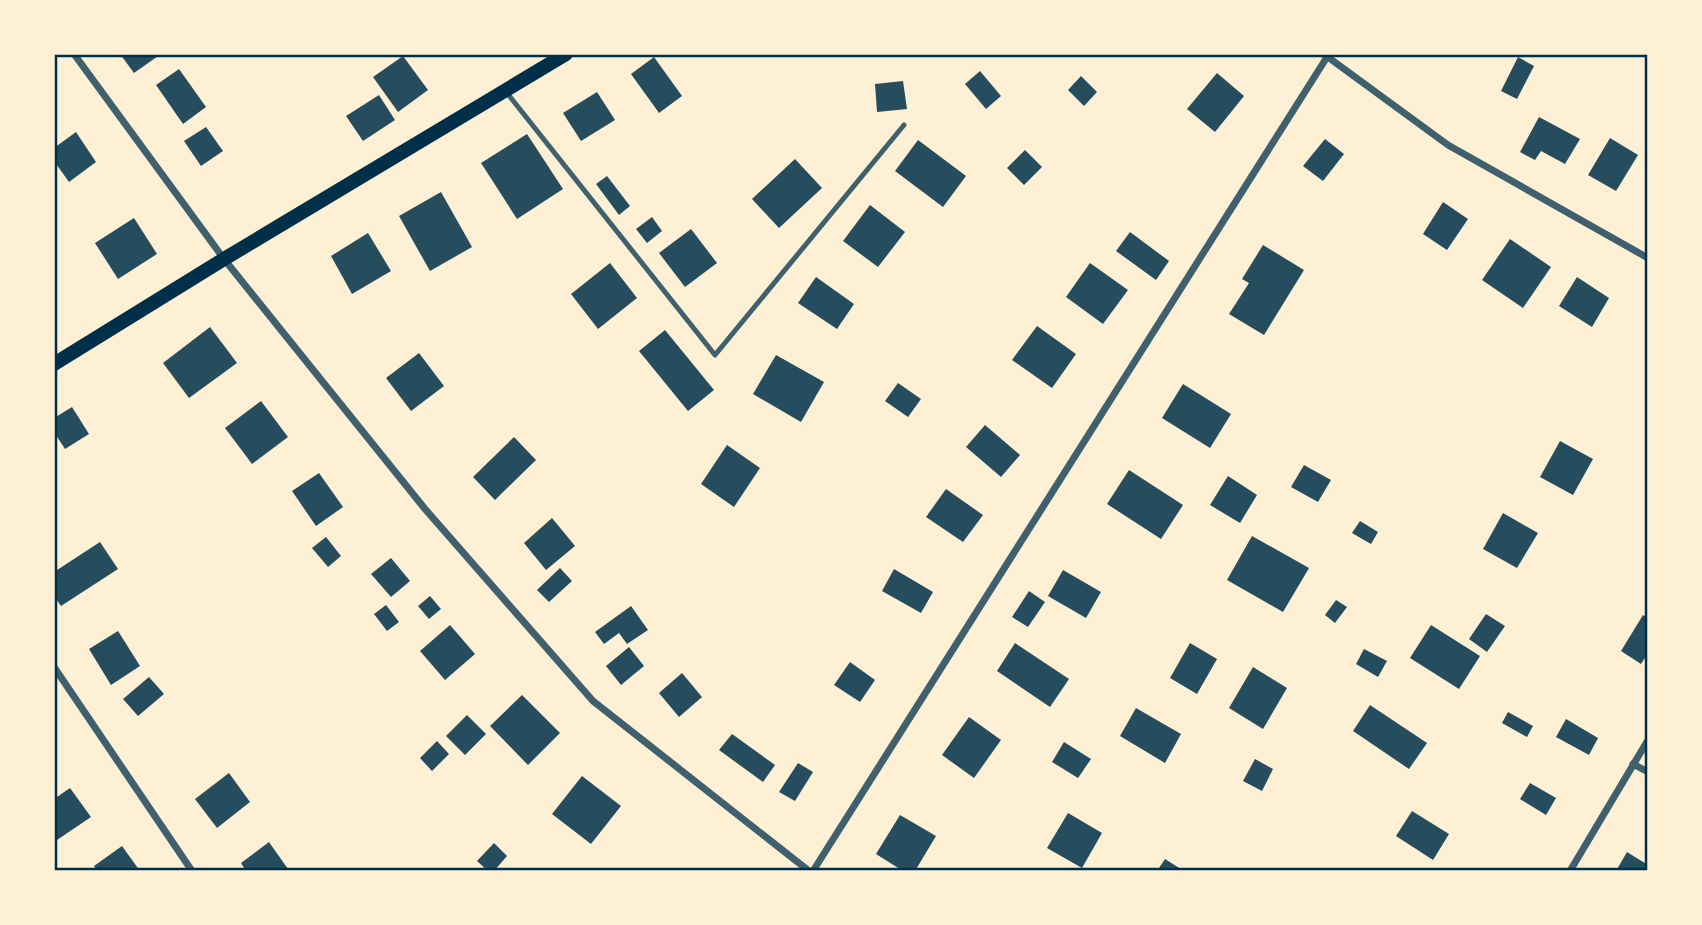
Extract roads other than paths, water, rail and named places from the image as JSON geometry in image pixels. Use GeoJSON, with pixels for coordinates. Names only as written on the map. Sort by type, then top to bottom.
{"type":"FeatureCollection","features":[{"type":"Feature","properties":{"kind":"main road"},"geometry":{"type":"LineString","coordinates":[[54,364],[566,54]]}},
{"type":"Feature","properties":{"kind":"street"},"geometry":{"type":"LineString","coordinates":[[74,54],[224,259],[425,509],[593,701],[811,871],[1326,55],[1448,145],[1648,258]]}},
{"type":"Feature","properties":{"kind":"street"},"geometry":{"type":"LineString","coordinates":[[54,667],[192,871]]}},
{"type":"Feature","properties":{"kind":"street"},"geometry":{"type":"LineString","coordinates":[[1570,871],[1648,740]]}},
{"type":"Feature","properties":{"kind":"street"},"geometry":{"type":"LineString","coordinates":[[1633,764],[1648,772]]}},
{"type":"Feature","properties":{"kind":"lane"},"geometry":{"type":"LineString","coordinates":[[505,90],[715,355],[904,125]]}}]}
